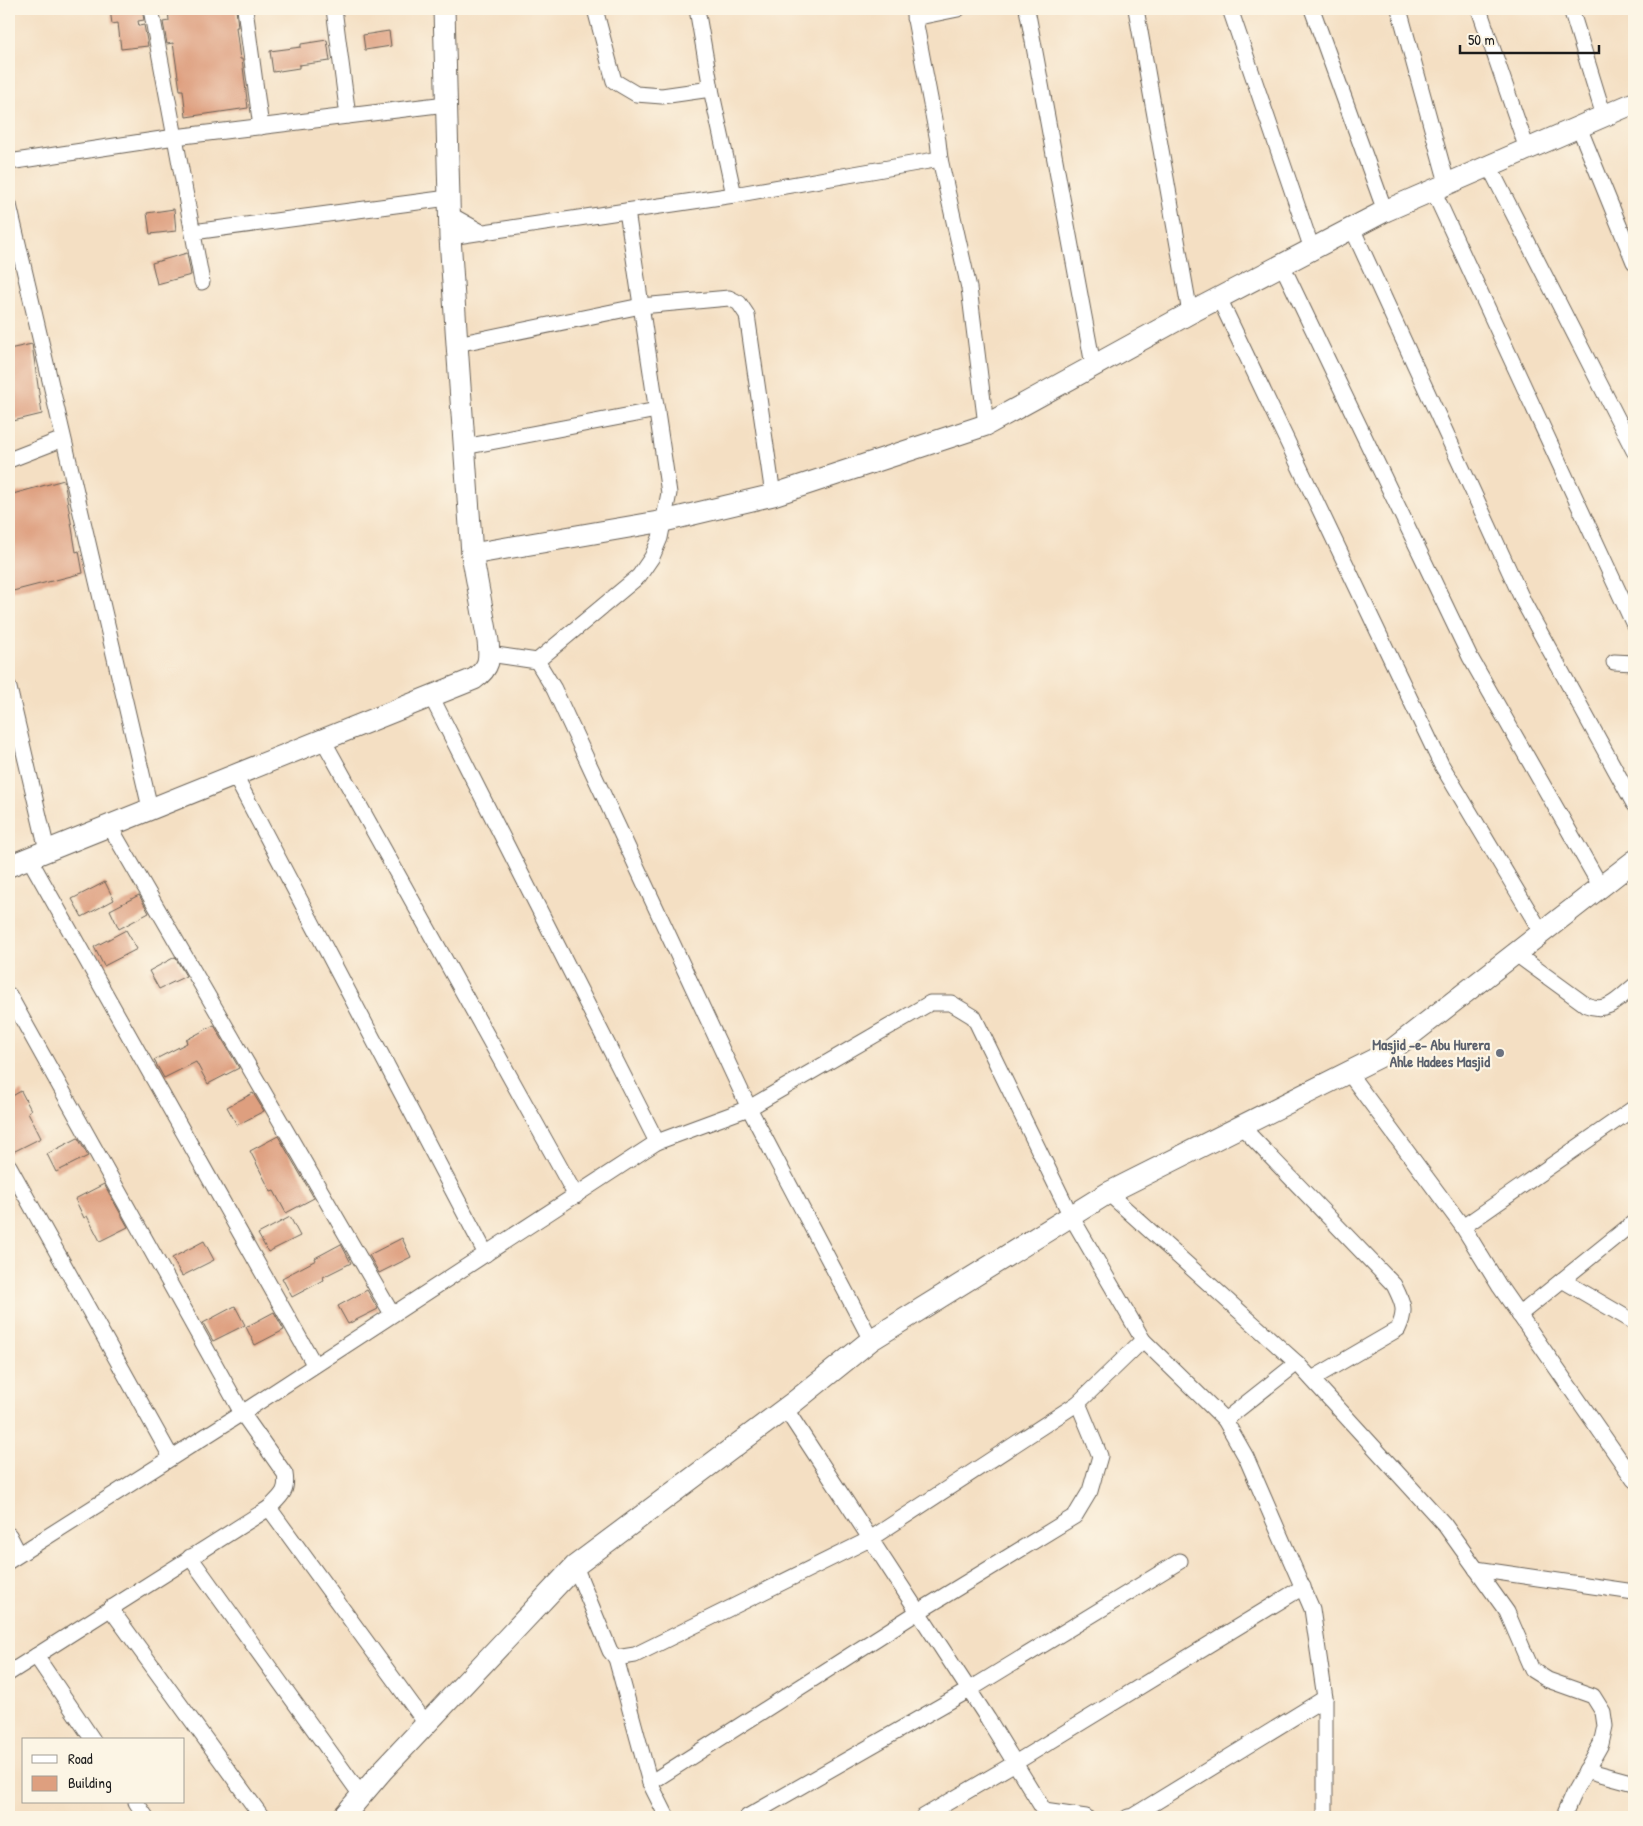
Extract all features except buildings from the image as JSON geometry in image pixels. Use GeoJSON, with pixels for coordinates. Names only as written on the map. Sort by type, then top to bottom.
{"type":"FeatureCollection","features":[{"type":"Feature","properties":{"kind":"street"},"geometry":{"type":"LineString","coordinates":[[150,9],[202,282]]}},
{"type":"Feature","properties":{"kind":"street"},"geometry":{"type":"LineString","coordinates":[[245,9],[261,127]]}},
{"type":"Feature","properties":{"kind":"street"},"geometry":{"type":"LineString","coordinates":[[334,9],[348,116]]}},
{"type":"Feature","properties":{"kind":"street"},"geometry":{"type":"LineString","coordinates":[[9,866],[322,738],[474,679],[487,667],[488,641],[472,554],[450,238],[444,9]]}},
{"type":"Feature","properties":{"kind":"street"},"geometry":{"type":"LineString","coordinates":[[595,9],[614,81],[636,94],[654,96],[711,89]]}},
{"type":"Feature","properties":{"kind":"street"},"geometry":{"type":"LineString","coordinates":[[697,9],[711,89],[734,195]]}},
{"type":"Feature","properties":{"kind":"street"},"geometry":{"type":"LineString","coordinates":[[958,9],[913,14],[940,159],[970,288],[986,425]]}},
{"type":"Feature","properties":{"kind":"street"},"geometry":{"type":"LineString","coordinates":[[1027,9],[1094,365]]}},
{"type":"Feature","properties":{"kind":"street"},"geometry":{"type":"LineString","coordinates":[[1136,9],[1190,313]]}},
{"type":"Feature","properties":{"kind":"street"},"geometry":{"type":"LineString","coordinates":[[1230,9],[1312,250]]}},
{"type":"Feature","properties":{"kind":"street"},"geometry":{"type":"LineString","coordinates":[[1312,9],[1385,211]]}},
{"type":"Feature","properties":{"kind":"street"},"geometry":{"type":"LineString","coordinates":[[1398,9],[1440,187],[1634,626]]}},
{"type":"Feature","properties":{"kind":"street"},"geometry":{"type":"LineString","coordinates":[[1479,9],[1527,149]]}},
{"type":"Feature","properties":{"kind":"street"},"geometry":{"type":"LineString","coordinates":[[1571,9],[1604,116]]}},
{"type":"Feature","properties":{"kind":"street"},"geometry":{"type":"LineString","coordinates":[[472,554],[664,521],[773,495],[986,425],[1190,313],[1385,211],[1634,103]]}},
{"type":"Feature","properties":{"kind":"street"},"geometry":{"type":"LineString","coordinates":[[9,162],[175,137],[446,104]]}},
{"type":"Feature","properties":{"kind":"street"},"geometry":{"type":"LineString","coordinates":[[1580,126],[1634,262]]}},
{"type":"Feature","properties":{"kind":"street"},"geometry":{"type":"LineString","coordinates":[[450,238],[734,195],[940,159]]}},
{"type":"Feature","properties":{"kind":"street"},"geometry":{"type":"LineString","coordinates":[[1489,166],[1634,451]]}},
{"type":"Feature","properties":{"kind":"street"},"geometry":{"type":"LineString","coordinates":[[9,205],[14,253],[63,439],[150,808]]}},
{"type":"Feature","properties":{"kind":"street"},"geometry":{"type":"LineString","coordinates":[[193,232],[449,206],[483,232]]}},
{"type":"Feature","properties":{"kind":"street"},"geometry":{"type":"LineString","coordinates":[[489,654],[537,661],[638,576],[652,557],[660,538],[669,493],[627,211]]}},
{"type":"Feature","properties":{"kind":"street"},"geometry":{"type":"LineString","coordinates":[[1352,228],[1524,603],[1634,804]]}},
{"type":"Feature","properties":{"kind":"street"},"geometry":{"type":"LineString","coordinates":[[1282,265],[1470,657],[1601,887]]}},
{"type":"Feature","properties":{"kind":"street"},"geometry":{"type":"LineString","coordinates":[[457,344],[641,306],[729,298],[739,303],[748,315],[773,495]]}},
{"type":"Feature","properties":{"kind":"street"},"geometry":{"type":"LineString","coordinates":[[1219,298],[1441,764],[1542,933]]}},
{"type":"Feature","properties":{"kind":"street"},"geometry":{"type":"LineString","coordinates":[[464,447],[657,410]]}},
{"type":"Feature","properties":{"kind":"street"},"geometry":{"type":"LineString","coordinates":[[9,460],[63,439]]}},
{"type":"Feature","properties":{"kind":"street"},"geometry":{"type":"LineString","coordinates":[[537,661],[554,689],[749,1108],[871,1340]]}},
{"type":"Feature","properties":{"kind":"street"},"geometry":{"type":"LineString","coordinates":[[1614,662],[1634,663]]}},
{"type":"Feature","properties":{"kind":"street"},"geometry":{"type":"LineString","coordinates":[[9,688],[38,854],[314,1364]]}},
{"type":"Feature","properties":{"kind":"street"},"geometry":{"type":"LineString","coordinates":[[431,696],[657,1142]]}},
{"type":"Feature","properties":{"kind":"street"},"geometry":{"type":"LineString","coordinates":[[322,738],[576,1196]]}},
{"type":"Feature","properties":{"kind":"street"},"geometry":{"type":"LineString","coordinates":[[234,774],[486,1254]]}},
{"type":"Feature","properties":{"kind":"street"},"geometry":{"type":"LineString","coordinates":[[109,825],[392,1314]]}},
{"type":"Feature","properties":{"kind":"street"},"geometry":{"type":"LineString","coordinates":[[343,1817],[361,1795],[575,1566],[785,1408],[871,1340],[1108,1193],[1389,1052],[1634,861]]}},
{"type":"Feature","properties":{"kind":"street"},"geometry":{"type":"LineString","coordinates":[[1516,954],[1586,1005],[1596,1009],[1605,1008],[1634,986]]}},
{"type":"Feature","properties":{"kind":"street"},"geometry":{"type":"LineString","coordinates":[[9,995],[242,1413],[285,1474],[287,1486],[283,1494],[269,1508],[9,1674]]}},
{"type":"Feature","properties":{"kind":"street"},"geometry":{"type":"LineString","coordinates":[[9,1535],[14,1558],[242,1413],[314,1364],[657,1142],[749,1108],[930,1003],[951,1003],[974,1017],[1071,1216],[1143,1340],[1225,1420],[1246,1457],[1312,1609],[1325,1698],[1325,1817]]}},
{"type":"Feature","properties":{"kind":"street"},"geometry":{"type":"LineString","coordinates":[[1348,1072],[1463,1227],[1519,1315],[1634,1480]]}},
{"type":"Feature","properties":{"kind":"street"},"geometry":{"type":"LineString","coordinates":[[1463,1227],[1634,1108]]}},
{"type":"Feature","properties":{"kind":"street"},"geometry":{"type":"LineString","coordinates":[[1242,1126],[1394,1285],[1401,1299],[1404,1317],[1398,1329],[1312,1379]]}},
{"type":"Feature","properties":{"kind":"street"},"geometry":{"type":"LineString","coordinates":[[9,1166],[171,1457]]}},
{"type":"Feature","properties":{"kind":"street"},"geometry":{"type":"LineString","coordinates":[[1108,1193],[1297,1363],[1444,1524],[1507,1612],[1532,1670],[1548,1680],[1593,1696],[1603,1712],[1605,1726],[1601,1744],[1573,1794],[1563,1817]]}},
{"type":"Feature","properties":{"kind":"street"},"geometry":{"type":"LineString","coordinates":[[1519,1315],[1634,1222]]}},
{"type":"Feature","properties":{"kind":"street"},"geometry":{"type":"LineString","coordinates":[[1562,1280],[1634,1322]]}},
{"type":"Feature","properties":{"kind":"street"},"geometry":{"type":"LineString","coordinates":[[616,1658],[635,1655],[870,1539],[1078,1404],[1143,1340]]}},
{"type":"Feature","properties":{"kind":"street"},"geometry":{"type":"LineString","coordinates":[[1225,1420],[1297,1363]]}},
{"type":"Feature","properties":{"kind":"street"},"geometry":{"type":"LineString","coordinates":[[650,1783],[918,1612],[1075,1516],[1090,1491],[1100,1456],[1078,1404]]}},
{"type":"Feature","properties":{"kind":"street"},"geometry":{"type":"LineString","coordinates":[[785,1408],[969,1690],[1046,1814],[1086,1817]]}},
{"type":"Feature","properties":{"kind":"street"},"geometry":{"type":"LineString","coordinates":[[269,1508],[427,1725]]}},
{"type":"Feature","properties":{"kind":"street"},"geometry":{"type":"LineString","coordinates":[[190,1557],[361,1795]]}},
{"type":"Feature","properties":{"kind":"street"},"geometry":{"type":"LineString","coordinates":[[747,1817],[969,1690],[1180,1561]]}},
{"type":"Feature","properties":{"kind":"street"},"geometry":{"type":"LineString","coordinates":[[575,1566],[610,1650],[616,1658],[650,1783],[667,1817]]}},
{"type":"Feature","properties":{"kind":"street"},"geometry":{"type":"LineString","coordinates":[[1476,1569],[1634,1592]]}},
{"type":"Feature","properties":{"kind":"street"},"geometry":{"type":"LineString","coordinates":[[923,1817],[1303,1587]]}},
{"type":"Feature","properties":{"kind":"street"},"geometry":{"type":"LineString","coordinates":[[110,1608],[262,1817]]}},
{"type":"Feature","properties":{"kind":"street"},"geometry":{"type":"LineString","coordinates":[[36,1656],[92,1738]]}},
{"type":"Feature","properties":{"kind":"street"},"geometry":{"type":"LineString","coordinates":[[1128,1817],[1133,1816],[1325,1698]]}},
{"type":"Feature","properties":{"kind":"street"},"geometry":{"type":"LineString","coordinates":[[1586,1770],[1634,1783]]}},
{"type":"Feature","properties":{"kind":"street"},"geometry":{"type":"LineString","coordinates":[[137,1804],[146,1817]]}},
{"type":"Feature","properties":{"kind":"place","name":"Masjid -e- Abu Hurera Ahle Hadees Masjid"},"geometry":{"type":"Point","coordinates":[1500,1053]}}]}
